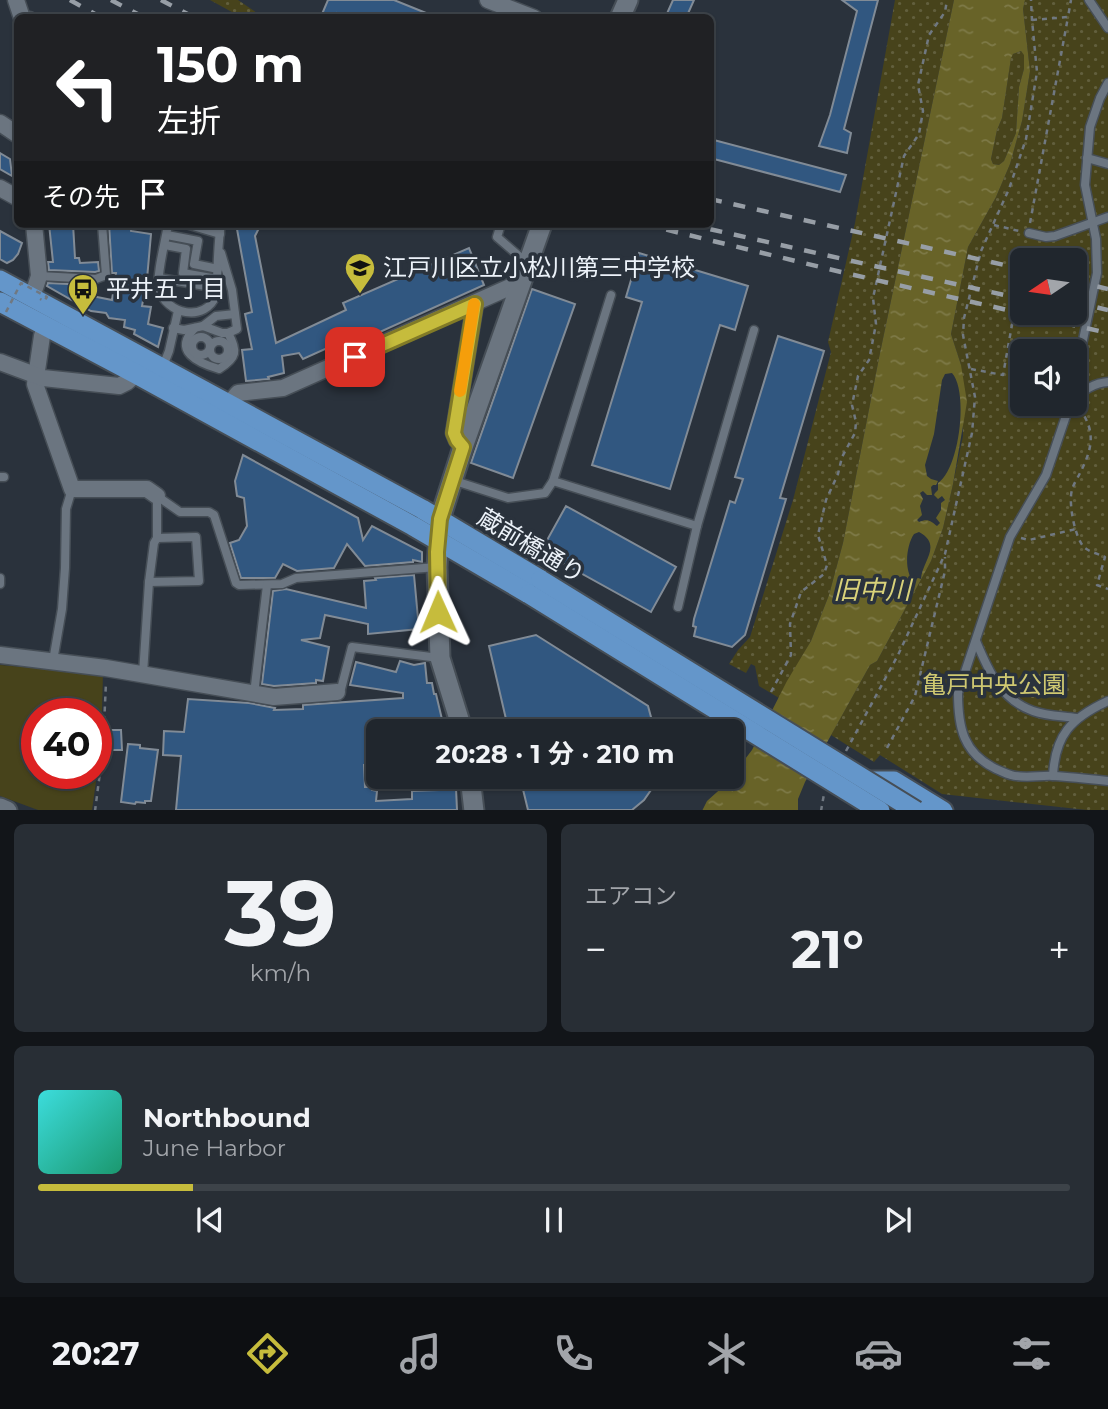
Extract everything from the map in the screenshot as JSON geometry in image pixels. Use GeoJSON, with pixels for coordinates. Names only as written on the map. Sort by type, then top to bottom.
{"type":"FeatureCollection","features":[{"type":"Feature","properties":{"kind":"main road","name":"蔵前橋通り"},"geometry":{"type":"LineString","coordinates":[[0,280],[440,519],[535,587],[865,797],[880,810]]}},
{"type":"Feature","properties":{"kind":"main road","name":"蔵前橋通り"},"geometry":{"type":"LineString","coordinates":[[3,307],[46,326],[136,374],[438,541],[535,587]]}},
{"type":"Feature","properties":{"kind":"main road"},"geometry":{"type":"LineString","coordinates":[[865,797],[894,781],[943,810]]}},
{"type":"Feature","properties":{"kind":"main road","name":"蔵前橋通り"},"geometry":{"type":"LineString","coordinates":[[865,797],[916,810]]}},
{"type":"Feature","properties":{"kind":"street"},"geometry":{"type":"LineString","coordinates":[[16,0],[27,14]]}},
{"type":"Feature","properties":{"kind":"street"},"geometry":{"type":"LineString","coordinates":[[488,0],[524,14]]}},
{"type":"Feature","properties":{"kind":"street"},"geometry":{"type":"LineString","coordinates":[[34,228],[39,276],[36,298]]}},
{"type":"Feature","properties":{"kind":"street"},"geometry":{"type":"LineString","coordinates":[[459,719],[440,658],[437,567],[440,519],[540,228]]}},
{"type":"Feature","properties":{"kind":"street"},"geometry":{"type":"LineString","coordinates":[[228,405],[238,393],[284,388],[521,282]]}},
{"type":"Feature","properties":{"kind":"street"},"geometry":{"type":"LineString","coordinates":[[463,447],[454,433],[475,304]]}},
{"type":"Feature","properties":{"kind":"street"},"geometry":{"type":"LineString","coordinates":[[46,326],[35,384],[72,489],[147,489],[157,496]]}},
{"type":"Feature","properties":{"kind":"street"},"geometry":{"type":"LineString","coordinates":[[0,362],[36,376],[119,386],[136,374]]}},
{"type":"Feature","properties":{"kind":"street"},"geometry":{"type":"LineString","coordinates":[[0,655],[106,668],[274,698],[337,692]]}},
{"type":"Feature","properties":{"kind":"street"},"geometry":{"type":"LineString","coordinates":[[471,789],[474,810]]}},
{"type":"Feature","properties":{"kind":"street"},"geometry":{"type":"LineString","coordinates":[[0,808],[7,810]]}},
{"type":"Feature","properties":{"kind":"lane"},"geometry":{"type":"LineString","coordinates":[[1089,0],[1108,28]]}},
{"type":"Feature","properties":{"kind":"lane"},"geometry":{"type":"LineString","coordinates":[[1083,339],[1097,273],[1096,239],[1085,185],[1090,127],[1108,83]]}},
{"type":"Feature","properties":{"kind":"lane"},"geometry":{"type":"LineString","coordinates":[[1087,158],[1108,164]]}},
{"type":"Feature","properties":{"kind":"lane"},"geometry":{"type":"LineString","coordinates":[[1029,233],[1055,236],[1108,217]]}},
{"type":"Feature","properties":{"kind":"lane"},"geometry":{"type":"LineString","coordinates":[[39,276],[96,279],[106,275],[102,228]]}},
{"type":"Feature","properties":{"kind":"lane"},"geometry":{"type":"LineString","coordinates":[[168,228],[158,285],[161,296],[178,311],[195,313],[210,304],[216,294],[221,228]]}},
{"type":"Feature","properties":{"kind":"lane"},"geometry":{"type":"LineString","coordinates":[[200,228],[220,234]]}},
{"type":"Feature","properties":{"kind":"lane"},"geometry":{"type":"LineString","coordinates":[[500,228],[497,237],[527,263]]}},
{"type":"Feature","properties":{"kind":"lane"},"geometry":{"type":"LineString","coordinates":[[167,235],[198,241],[194,264],[218,274]]}},
{"type":"Feature","properties":{"kind":"lane"},"geometry":{"type":"LineString","coordinates":[[165,245],[186,250],[183,273],[218,274]]}},
{"type":"Feature","properties":{"kind":"lane"},"geometry":{"type":"LineString","coordinates":[[173,328],[184,330],[201,327],[222,333],[237,329],[232,290],[219,247]]}},
{"type":"Feature","properties":{"kind":"lane"},"geometry":{"type":"LineString","coordinates":[[159,278],[217,288]]}},
{"type":"Feature","properties":{"kind":"lane"},"geometry":{"type":"LineString","coordinates":[[452,480],[508,498],[545,493],[553,481],[611,295]]}},
{"type":"Feature","properties":{"kind":"lane"},"geometry":{"type":"LineString","coordinates":[[210,304],[216,316]]}},
{"type":"Feature","properties":{"kind":"lane"},"geometry":{"type":"LineString","coordinates":[[162,369],[178,311]]}},
{"type":"Feature","properties":{"kind":"lane"},"geometry":{"type":"LineString","coordinates":[[216,363],[191,357],[186,347],[189,334],[216,316],[235,314]]}},
{"type":"Feature","properties":{"kind":"lane"},"geometry":{"type":"LineString","coordinates":[[201,327],[219,369],[232,361],[234,343],[228,333]]}},
{"type":"Feature","properties":{"kind":"lane"},"geometry":{"type":"LineString","coordinates":[[678,607],[697,526],[754,330]]}},
{"type":"Feature","properties":{"kind":"lane"},"geometry":{"type":"LineString","coordinates":[[205,337],[194,340],[193,351],[203,355],[214,342],[220,341],[227,346],[227,356],[216,363]]}},
{"type":"Feature","properties":{"kind":"lane"},"geometry":{"type":"LineString","coordinates":[[1087,389],[1108,382]]}},
{"type":"Feature","properties":{"kind":"lane"},"geometry":{"type":"LineString","coordinates":[[1067,416],[1046,475],[1010,537],[958,693],[958,715],[963,736],[970,749],[986,764],[1012,776],[1053,776],[1108,781]]}},
{"type":"Feature","properties":{"kind":"lane"},"geometry":{"type":"LineString","coordinates":[[553,481],[697,526]]}},
{"type":"Feature","properties":{"kind":"lane"},"geometry":{"type":"LineString","coordinates":[[53,662],[62,609],[66,509],[72,489]]}},
{"type":"Feature","properties":{"kind":"lane"},"geometry":{"type":"LineString","coordinates":[[143,674],[149,582],[157,538],[157,496]]}},
{"type":"Feature","properties":{"kind":"lane"},"geometry":{"type":"LineString","coordinates":[[157,496],[180,512],[209,512],[214,515],[236,583],[239,585],[282,584],[296,578],[437,567]]}},
{"type":"Feature","properties":{"kind":"lane"},"geometry":{"type":"LineString","coordinates":[[149,582],[199,582],[196,537],[157,538]]}},
{"type":"Feature","properties":{"kind":"lane"},"geometry":{"type":"LineString","coordinates":[[254,694],[267,585]]}},
{"type":"Feature","properties":{"kind":"lane"},"geometry":{"type":"LineString","coordinates":[[976,641],[995,681],[1017,704],[1034,712],[1076,718]]}},
{"type":"Feature","properties":{"kind":"lane"},"geometry":{"type":"LineString","coordinates":[[337,692],[341,689],[352,647],[440,658]]}},
{"type":"Feature","properties":{"kind":"lane"},"geometry":{"type":"LineString","coordinates":[[1053,776],[1054,757],[1061,738],[1076,718],[1108,701]]}},
{"type":"Feature","properties":{"kind":"path"},"geometry":{"type":"LineString","coordinates":[[771,692],[791,655],[790,624],[801,592],[824,574],[827,565],[818,535],[826,500],[838,474],[842,457],[855,433],[856,422],[852,405],[858,376],[869,360],[876,324],[873,298],[904,156],[919,134],[923,111],[918,85],[929,35],[945,12],[947,0]]}},
{"type":"Feature","properties":{"kind":"path"},"geometry":{"type":"LineString","coordinates":[[887,748],[915,696],[972,433],[975,397],[963,335],[964,318],[981,251],[1009,189],[1026,139],[1037,72],[1031,0]]}},
{"type":"Feature","properties":{"kind":"path"},"geometry":{"type":"LineString","coordinates":[[1026,248],[1071,0]]}},
{"type":"Feature","properties":{"kind":"path"},"geometry":{"type":"LineString","coordinates":[[1032,20],[1068,17]]}},
{"type":"Feature","properties":{"kind":"path"},"geometry":{"type":"LineString","coordinates":[[993,225],[1007,228]]}},
{"type":"Feature","properties":{"kind":"path"},"geometry":{"type":"LineString","coordinates":[[3,307],[21,283],[47,297],[44,301],[36,298]]}},
{"type":"Feature","properties":{"kind":"path"},"geometry":{"type":"LineString","coordinates":[[971,369],[1003,375],[1012,326]]}},
{"type":"Feature","properties":{"kind":"path"},"geometry":{"type":"LineString","coordinates":[[1084,416],[1089,425],[1091,446],[1072,490],[1072,513],[1082,546],[1107,558],[1097,585],[1108,589]]}},
{"type":"Feature","properties":{"kind":"path"},"geometry":{"type":"LineString","coordinates":[[1010,537],[1030,540],[1076,529]]}},
{"type":"Feature","properties":{"kind":"path"},"geometry":{"type":"LineString","coordinates":[[842,759],[898,655],[945,554]]}},
{"type":"Feature","properties":{"kind":"path"},"geometry":{"type":"LineString","coordinates":[[95,810],[103,749],[106,668]]}},
{"type":"Feature","properties":{"kind":"path"},"geometry":{"type":"LineString","coordinates":[[821,810],[824,794]]}},
{"type":"Feature","properties":{"kind":"green space"},"geometry":{"type":"Polygon","coordinates":[[[210,0],[238,0],[257,13],[236,14],[210,0]]]}},
{"type":"Feature","properties":{"kind":"green space"},"geometry":{"type":"Polygon","coordinates":[[[895,0],[954,0],[843,543],[829,595],[811,641],[779,698],[759,686],[755,666],[751,664],[746,673],[729,664],[750,637],[793,500],[831,352],[828,342],[855,223],[895,0]]]}},
{"type":"Feature","properties":{"kind":"green space","name":"亀戸中央公園"},"geometry":{"type":"Polygon","coordinates":[[[1025,0],[1108,0],[1108,810],[942,794],[880,755],[874,762],[831,735],[870,665],[877,661],[931,561],[943,528],[963,436],[961,365],[951,334],[968,247],[996,197],[1010,164],[1022,121],[1030,71],[1023,9],[1025,0]]]}},
{"type":"Feature","properties":{"kind":"green space"},"geometry":{"type":"Polygon","coordinates":[[[1021,51],[1024,54],[1024,69],[1019,87],[1016,133],[1004,161],[999,165],[993,164],[991,159],[1002,118],[1011,57],[1021,51]]]}},
{"type":"Feature","properties":{"kind":"green space"},"geometry":{"type":"Polygon","coordinates":[[[0,665],[103,674],[102,698],[21,698],[21,789],[95,789],[92,810],[38,810],[0,796],[0,665]]]}},
{"type":"Feature","properties":{"kind":"water","name":"旧中川"},"geometry":{"type":"Polygon","coordinates":[[[954,0],[1025,0],[1023,9],[1030,71],[1022,121],[1010,164],[996,197],[968,247],[951,334],[961,365],[967,402],[953,484],[943,528],[931,561],[877,661],[870,665],[805,782],[798,799],[798,810],[702,810],[707,801],[720,789],[744,789],[744,760],[811,641],[829,595],[843,543],[954,0]],[[1021,51],[1013,54],[1002,118],[991,159],[993,164],[999,165],[1004,161],[1016,133],[1019,87],[1024,69],[1024,55],[1021,51]],[[952,373],[945,374],[942,380],[934,434],[925,465],[927,476],[938,481],[931,487],[932,495],[923,491],[920,493],[923,499],[920,506],[922,515],[917,520],[929,521],[937,526],[940,523],[936,518],[941,510],[941,503],[945,500],[942,496],[938,499],[934,495],[951,463],[959,430],[961,413],[957,383],[952,373]],[[919,532],[914,534],[909,545],[908,571],[913,581],[921,579],[929,554],[930,542],[919,532]]]}},
{"type":"Feature","properties":{"kind":"building"},"geometry":{"type":"Polygon","coordinates":[[[328,0],[394,0],[429,14],[337,13],[322,14],[328,0]]]}},
{"type":"Feature","properties":{"kind":"building"},"geometry":{"type":"Polygon","coordinates":[[[673,0],[694,0],[688,14],[667,14],[673,0]]]}},
{"type":"Feature","properties":{"kind":"building"},"geometry":{"type":"Polygon","coordinates":[[[842,0],[878,0],[844,129],[851,133],[847,153],[819,146],[830,115],[857,11],[842,0]]]}},
{"type":"Feature","properties":{"kind":"building"},"geometry":{"type":"Polygon","coordinates":[[[714,140],[846,175],[840,192],[714,159],[714,140]]]}},
{"type":"Feature","properties":{"kind":"building"},"geometry":{"type":"Polygon","coordinates":[[[0,153],[10,159],[12,176],[0,169],[0,153]]]}},
{"type":"Feature","properties":{"kind":"building"},"geometry":{"type":"Polygon","coordinates":[[[49,228],[73,228],[75,258],[79,258],[80,263],[98,262],[99,271],[49,270],[48,262],[53,262],[49,228]]]}},
{"type":"Feature","properties":{"kind":"building"},"geometry":{"type":"Polygon","coordinates":[[[109,228],[131,228],[131,231],[151,234],[142,306],[151,307],[148,324],[163,328],[158,347],[134,334],[135,330],[124,327],[125,320],[109,318],[106,313],[91,311],[47,286],[48,283],[88,285],[87,295],[112,300],[116,273],[112,273],[109,228]]]}},
{"type":"Feature","properties":{"kind":"building"},"geometry":{"type":"Polygon","coordinates":[[[259,228],[255,236],[276,343],[346,310],[343,303],[469,248],[484,285],[360,341],[358,337],[303,359],[299,353],[282,356],[284,373],[268,377],[269,379],[246,381],[242,350],[252,349],[245,314],[252,312],[237,229],[259,228]]]}},
{"type":"Feature","properties":{"kind":"building"},"geometry":{"type":"Polygon","coordinates":[[[0,231],[22,243],[18,254],[7,263],[0,259],[0,231]]]}},
{"type":"Feature","properties":{"kind":"building"},"geometry":{"type":"Polygon","coordinates":[[[639,253],[748,286],[735,330],[720,325],[670,489],[592,465],[642,302],[626,297],[639,253]]]}},
{"type":"Feature","properties":{"kind":"building"},"geometry":{"type":"Polygon","coordinates":[[[532,289],[575,304],[513,478],[471,463],[532,289]]]}},
{"type":"Feature","properties":{"kind":"building"},"geometry":{"type":"Polygon","coordinates":[[[778,336],[824,351],[780,498],[786,499],[745,635],[732,647],[694,636],[694,619],[730,501],[735,503],[743,479],[735,477],[778,336]]]}},
{"type":"Feature","properties":{"kind":"building"},"geometry":{"type":"Polygon","coordinates":[[[243,455],[358,518],[363,540],[372,526],[422,552],[422,562],[413,560],[365,566],[347,544],[334,568],[297,571],[283,564],[275,578],[241,578],[230,543],[239,540],[247,526],[244,498],[237,496],[235,481],[243,455]]]}},
{"type":"Feature","properties":{"kind":"building"},"geometry":{"type":"Polygon","coordinates":[[[566,506],[676,567],[651,612],[541,551],[566,506]]]}},
{"type":"Feature","properties":{"kind":"building"},"geometry":{"type":"Polygon","coordinates":[[[414,575],[419,629],[368,634],[368,624],[325,615],[320,638],[301,640],[329,647],[323,681],[274,686],[262,684],[273,591],[286,589],[366,608],[364,581],[414,575]]]}},
{"type":"Feature","properties":{"kind":"building"},"geometry":{"type":"Polygon","coordinates":[[[536,635],[648,706],[652,719],[506,719],[489,646],[536,635]]]}},
{"type":"Feature","properties":{"kind":"building"},"geometry":{"type":"Polygon","coordinates":[[[400,661],[414,665],[425,663],[427,683],[432,683],[442,719],[366,719],[365,787],[377,791],[376,801],[412,799],[412,791],[456,789],[457,810],[176,810],[181,756],[163,755],[164,731],[184,732],[188,699],[249,703],[275,708],[274,710],[303,709],[303,705],[403,698],[403,693],[350,685],[356,662],[396,672],[400,661]]]}},
{"type":"Feature","properties":{"kind":"building"},"geometry":{"type":"Polygon","coordinates":[[[112,730],[121,730],[122,750],[112,750],[112,730]]]}},
{"type":"Feature","properties":{"kind":"building"},"geometry":{"type":"Polygon","coordinates":[[[128,744],[158,750],[151,801],[135,804],[121,802],[128,744]]]}},
{"type":"Feature","properties":{"kind":"building"},"geometry":{"type":"Polygon","coordinates":[[[523,789],[652,789],[632,810],[528,810],[523,789]]]}},
{"type":"Feature","properties":{"kind":"railway"},"geometry":{"type":"LineString","coordinates":[[70,0],[95,14]]}},
{"type":"Feature","properties":{"kind":"railway"},"geometry":{"type":"LineString","coordinates":[[111,0],[137,14]]}},
{"type":"Feature","properties":{"kind":"railway"},"geometry":{"type":"LineString","coordinates":[[161,0],[187,14]]}},
{"type":"Feature","properties":{"kind":"railway"},"geometry":{"type":"LineString","coordinates":[[714,200],[1010,266]]}},
{"type":"Feature","properties":{"kind":"railway"},"geometry":{"type":"LineString","coordinates":[[660,228],[1108,333]]}},
{"type":"Feature","properties":{"kind":"railway"},"geometry":{"type":"LineString","coordinates":[[705,228],[1010,296]]}},
{"type":"Feature","properties":{"kind":"railway"},"geometry":{"type":"LineString","coordinates":[[1087,284],[1108,289]]}},
{"type":"Feature","properties":{"kind":"railway"},"geometry":{"type":"LineString","coordinates":[[1087,305],[1108,310]]}},
{"type":"Feature","properties":{"kind":"slow traffic"},"geometry":{"type":"LineString","coordinates":[[460,391],[474,304]]}},
{"type":"Feature","properties":{"kind":"place","name":"江戸川区立小松川第三中学校"},"geometry":{"type":"Point","coordinates":[360,295]}},
{"type":"Feature","properties":{"kind":"place","name":"平井五丁目"},"geometry":{"type":"Point","coordinates":[83,316]}},
{"type":"Feature","properties":{"kind":"route"},"geometry":{"type":"LineString","coordinates":[[355,357],[475,304],[454,433],[463,447],[440,519],[437,552],[438,612]]}}]}
